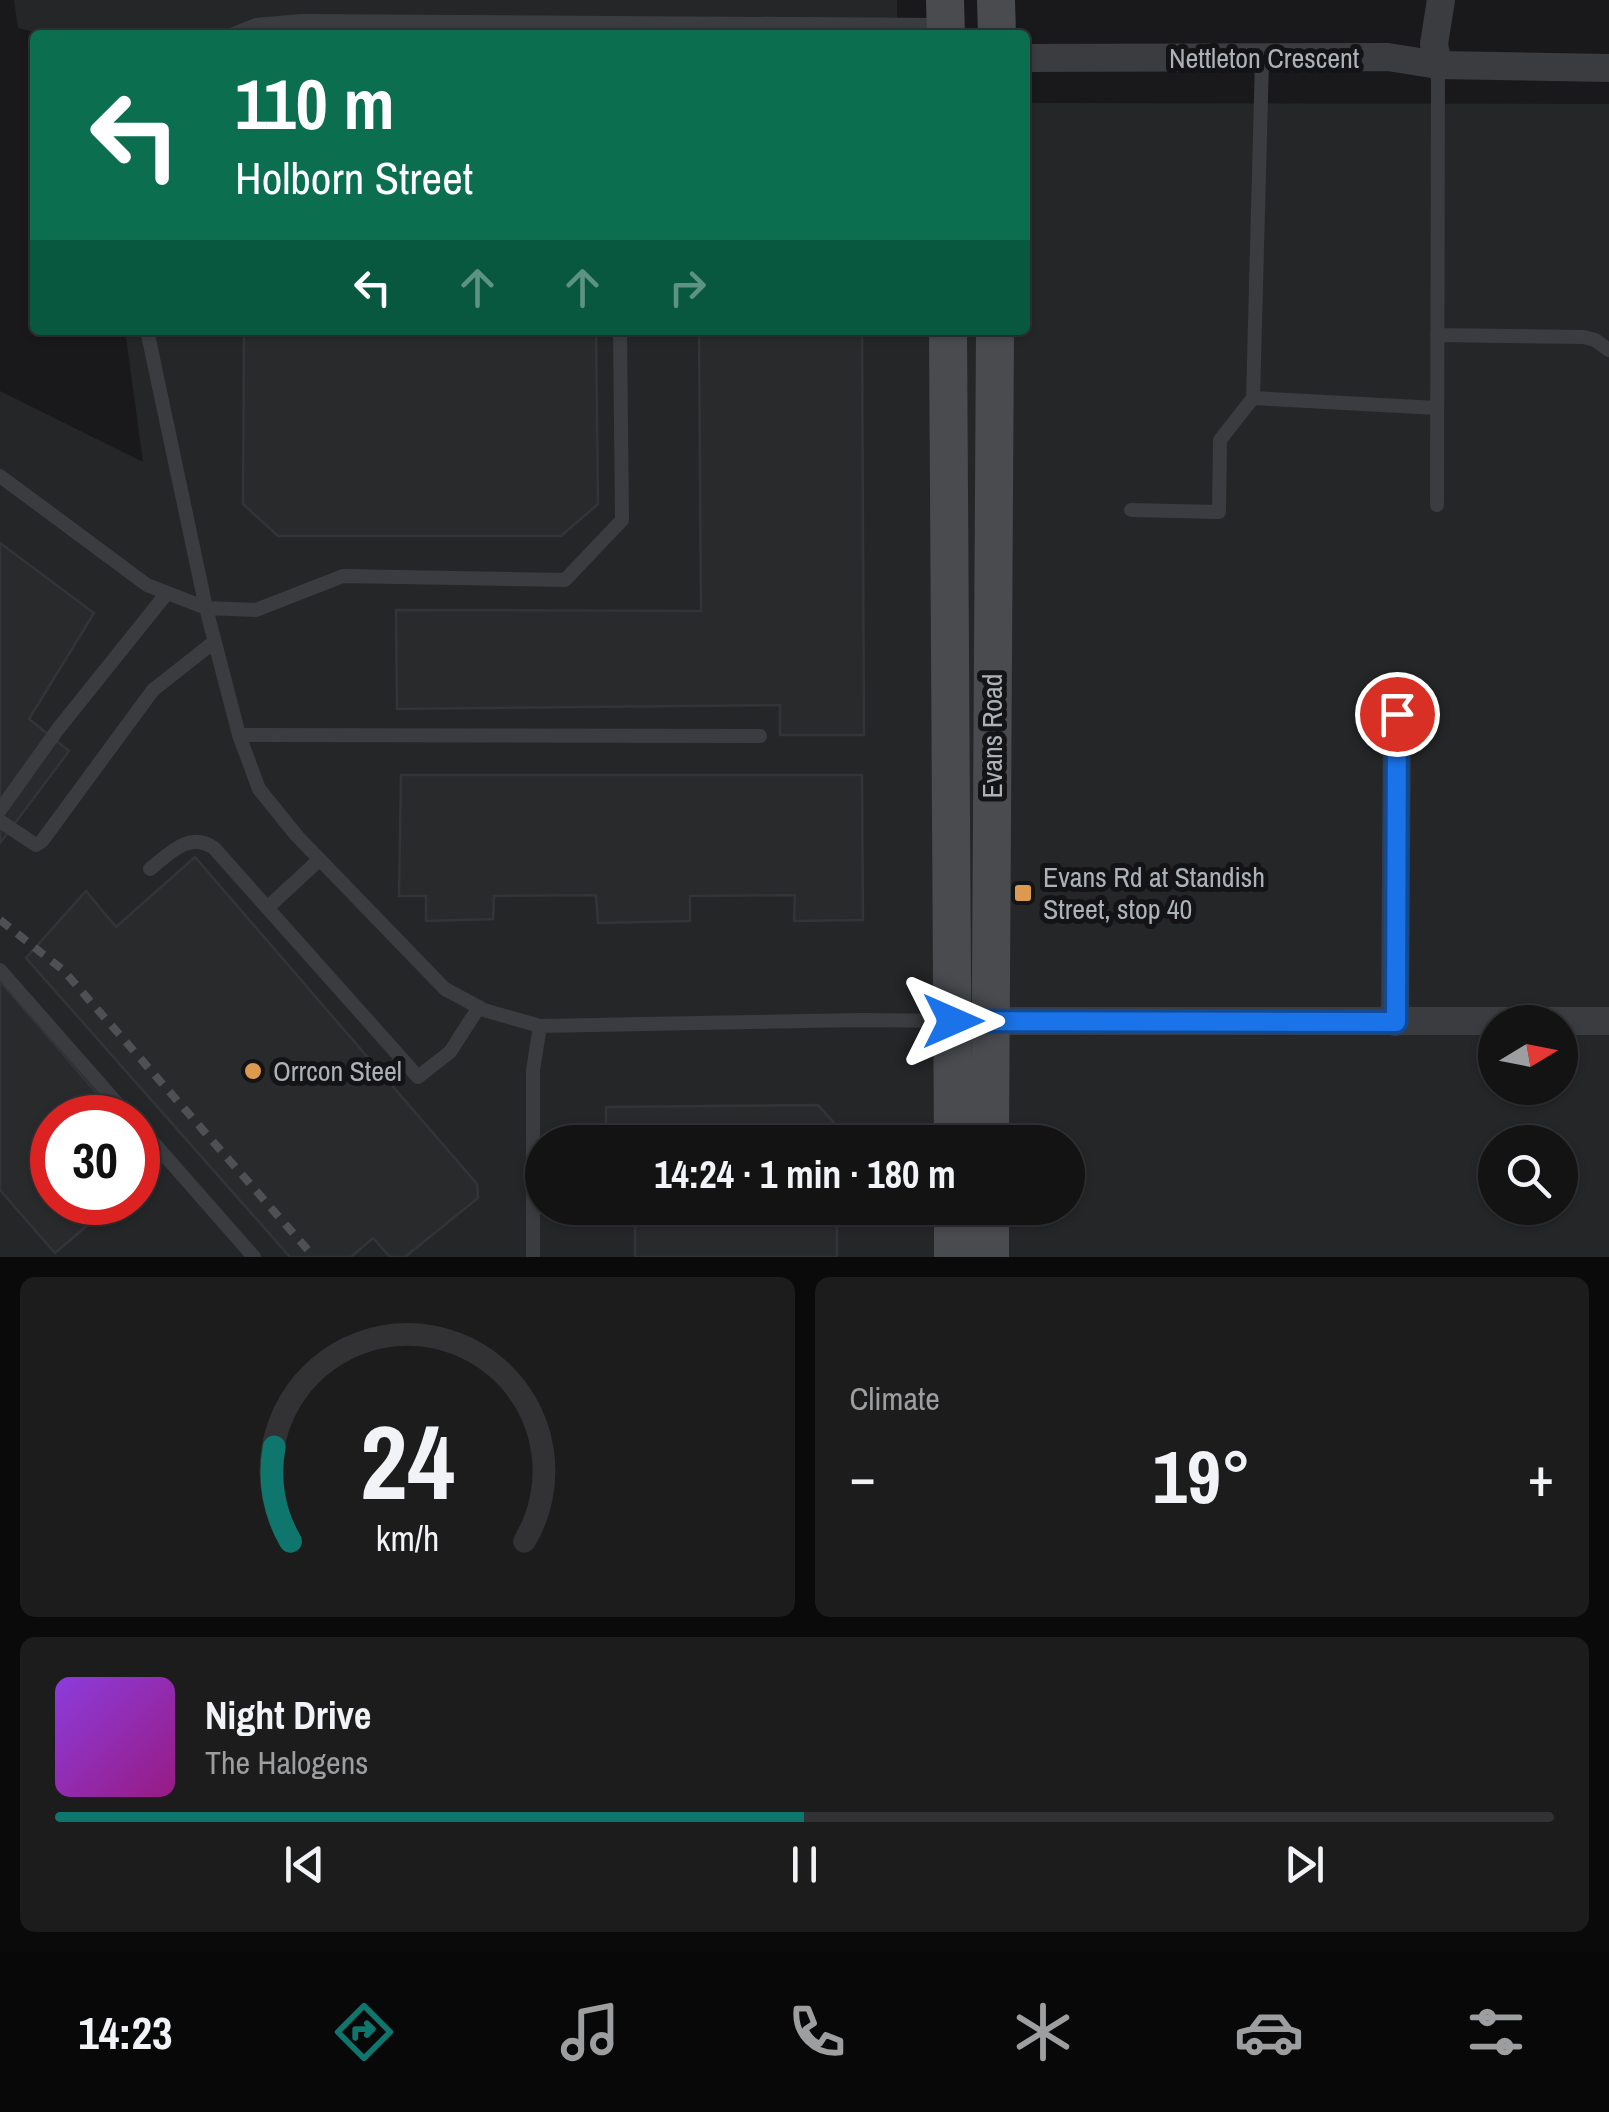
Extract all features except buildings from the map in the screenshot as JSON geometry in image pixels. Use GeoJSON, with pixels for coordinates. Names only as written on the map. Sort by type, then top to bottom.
{"type":"FeatureCollection","features":[{"type":"Feature","properties":{"kind":"main road"},"geometry":{"type":"LineString","coordinates":[[996,0],[997,30]]}},
{"type":"Feature","properties":{"kind":"main road","name":"Evans Road"},"geometry":{"type":"LineString","coordinates":[[948,335],[971,1021],[987,1125]]}},
{"type":"Feature","properties":{"kind":"main road","name":"Evans Road"},"geometry":{"type":"LineString","coordinates":[[956,1125],[971,1021],[995,335]]}},
{"type":"Feature","properties":{"kind":"main road"},"geometry":{"type":"LineString","coordinates":[[953,1225],[953,1257]]}},
{"type":"Feature","properties":{"kind":"main road"},"geometry":{"type":"LineString","coordinates":[[990,1225],[990,1257]]}},
{"type":"Feature","properties":{"kind":"street"},"geometry":{"type":"LineString","coordinates":[[1438,65],[1434,44],[1441,0]]}},
{"type":"Feature","properties":{"kind":"street","name":"Nettleton Crescent"},"geometry":{"type":"LineString","coordinates":[[1030,58],[1388,57],[1438,65],[1609,68]]}},
{"type":"Feature","properties":{"kind":"street"},"geometry":{"type":"LineString","coordinates":[[1396,1022],[1397,714]]}},
{"type":"Feature","properties":{"kind":"street"},"geometry":{"type":"LineString","coordinates":[[971,1021],[1609,1021]]}},
{"type":"Feature","properties":{"kind":"lane"},"geometry":{"type":"LineString","coordinates":[[244,30],[302,20],[620,28],[945,20]]}},
{"type":"Feature","properties":{"kind":"lane"},"geometry":{"type":"LineString","coordinates":[[1131,510],[1219,512],[1220,440],[1253,398],[1262,60]]}},
{"type":"Feature","properties":{"kind":"lane"},"geometry":{"type":"LineString","coordinates":[[1437,505],[1438,65]]}},
{"type":"Feature","properties":{"kind":"lane"},"geometry":{"type":"LineString","coordinates":[[148,335],[214,642],[239,735],[259,789],[319,860],[445,989],[478,1008],[540,1026],[971,1021]]}},
{"type":"Feature","properties":{"kind":"lane"},"geometry":{"type":"LineString","coordinates":[[0,476],[147,585],[206,608],[256,610],[342,576],[564,580],[622,520],[620,335]]}},
{"type":"Feature","properties":{"kind":"lane"},"geometry":{"type":"LineString","coordinates":[[1437,335],[1584,337],[1609,350]]}},
{"type":"Feature","properties":{"kind":"lane"},"geometry":{"type":"LineString","coordinates":[[1253,398],[1437,408]]}},
{"type":"Feature","properties":{"kind":"lane"},"geometry":{"type":"LineString","coordinates":[[0,810],[58,728],[167,593]]}},
{"type":"Feature","properties":{"kind":"lane"},"geometry":{"type":"LineString","coordinates":[[0,821],[29,842],[36,845],[42,841],[152,690],[214,642]]}},
{"type":"Feature","properties":{"kind":"lane"},"geometry":{"type":"LineString","coordinates":[[239,735],[760,736]]}},
{"type":"Feature","properties":{"kind":"lane"},"geometry":{"type":"LineString","coordinates":[[150,869],[188,841],[202,840],[214,848],[418,1078],[450,1052],[478,1008]]}},
{"type":"Feature","properties":{"kind":"lane"},"geometry":{"type":"LineString","coordinates":[[268,908],[319,860]]}},
{"type":"Feature","properties":{"kind":"lane"},"geometry":{"type":"LineString","coordinates":[[0,970],[110,1095]]}},
{"type":"Feature","properties":{"kind":"lane"},"geometry":{"type":"LineString","coordinates":[[534,1257],[533,1070],[540,1026]]}},
{"type":"Feature","properties":{"kind":"lane"},"geometry":{"type":"LineString","coordinates":[[160,1151],[254,1257]]}},
{"type":"Feature","properties":{"kind":"shaded area"},"geometry":{"type":"Polygon","coordinates":[[[14,0],[897,0],[897,30],[18,28],[14,0]]]}},
{"type":"Feature","properties":{"kind":"shaded area"},"geometry":{"type":"Polygon","coordinates":[[[1030,103],[1609,104],[1609,1257],[0,1257],[0,391],[143,462],[126,335],[1030,335],[1030,103]]]}},
{"type":"Feature","properties":{"kind":"railway"},"geometry":{"type":"LineString","coordinates":[[0,920],[63,970],[314,1257]]}},
{"type":"Feature","properties":{"kind":"place","name":"Evans Rd at Standish Street, stop 40"},"geometry":{"type":"Point","coordinates":[1023,893]}},
{"type":"Feature","properties":{"kind":"place","name":"Orrcon Steel"},"geometry":{"type":"Point","coordinates":[253,1071]}},
{"type":"Feature","properties":{"kind":"route"},"geometry":{"type":"LineString","coordinates":[[953,1021],[1396,1022],[1397,714]]}}]}
